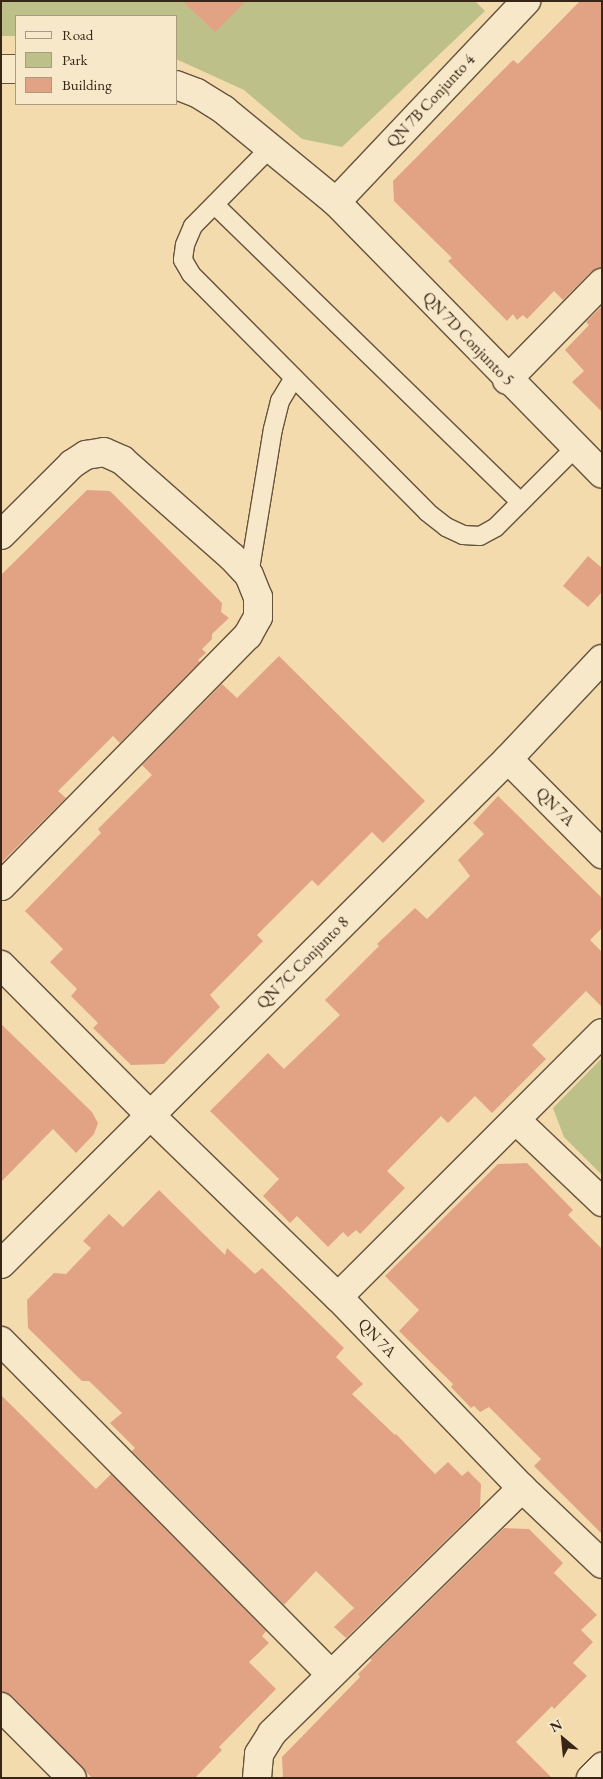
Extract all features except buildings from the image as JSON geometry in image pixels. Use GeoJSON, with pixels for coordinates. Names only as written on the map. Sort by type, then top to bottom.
{"type":"FeatureCollection","features":[{"type":"Feature","properties":{"kind":"street","name":"QN 7B Conjunto 4"},"geometry":{"type":"LineString","coordinates":[[336,202],[521,3]]}},
{"type":"Feature","properties":{"kind":"street"},"geometry":{"type":"LineString","coordinates":[[1,69],[15,69]]}},
{"type":"Feature","properties":{"kind":"street","name":"QN 7D Conjunto 5"},"geometry":{"type":"LineString","coordinates":[[178,87],[197,94],[224,110],[336,202],[507,380],[602,474]]}},
{"type":"Feature","properties":{"kind":"street"},"geometry":{"type":"LineString","coordinates":[[507,380],[602,284]]}},
{"type":"Feature","properties":{"kind":"street"},"geometry":{"type":"LineString","coordinates":[[1,534],[72,464],[86,455],[104,452],[122,460],[232,557],[249,575],[258,597],[258,616],[248,635],[1,886]]}},
{"type":"Feature","properties":{"kind":"street","name":"QN 7C Conjunto 8"},"geometry":{"type":"LineString","coordinates":[[1,1264],[508,759],[602,659]]}},
{"type":"Feature","properties":{"kind":"street","name":"QN 7A"},"geometry":{"type":"LineString","coordinates":[[508,759],[602,854]]}},
{"type":"Feature","properties":{"kind":"street","name":"QN 7A"},"geometry":{"type":"LineString","coordinates":[[1,965],[150,1115],[338,1297],[522,1488],[602,1564]]}},
{"type":"Feature","properties":{"kind":"street"},"geometry":{"type":"LineString","coordinates":[[338,1297],[602,1033]]}},
{"type":"Feature","properties":{"kind":"street"},"geometry":{"type":"LineString","coordinates":[[516,1120],[602,1202]]}},
{"type":"Feature","properties":{"kind":"street"},"geometry":{"type":"LineString","coordinates":[[1,1341],[331,1674]]}},
{"type":"Feature","properties":{"kind":"street"},"geometry":{"type":"LineString","coordinates":[[257,1778],[259,1754],[272,1733],[522,1488]]}},
{"type":"Feature","properties":{"kind":"street"},"geometry":{"type":"LineString","coordinates":[[1,1707],[72,1778]]}},
{"type":"Feature","properties":{"kind":"street"},"geometry":{"type":"LineString","coordinates":[[591,1778],[602,1767]]}},
{"type":"Feature","properties":{"kind":"lane"},"geometry":{"type":"LineString","coordinates":[[271,147],[193,226],[185,245],[183,260],[191,274],[427,512],[446,527],[463,535],[480,536],[496,527],[575,448]]}},
{"type":"Feature","properties":{"kind":"lane"},"geometry":{"type":"LineString","coordinates":[[215,205],[520,502]]}},
{"type":"Feature","properties":{"kind":"lane"},"geometry":{"type":"LineString","coordinates":[[249,575],[273,429],[280,401],[294,378]]}},
{"type":"Feature","properties":{"kind":"green space"},"geometry":{"type":"Polygon","coordinates":[[[1,1],[475,1],[485,11],[342,147],[302,139],[244,90],[178,60],[178,15],[15,15],[15,36],[1,36],[1,1]]]}},
{"type":"Feature","properties":{"kind":"green space"},"geometry":{"type":"Polygon","coordinates":[[[602,1058],[602,1175],[564,1137],[553,1108],[602,1058]]]}}]}
